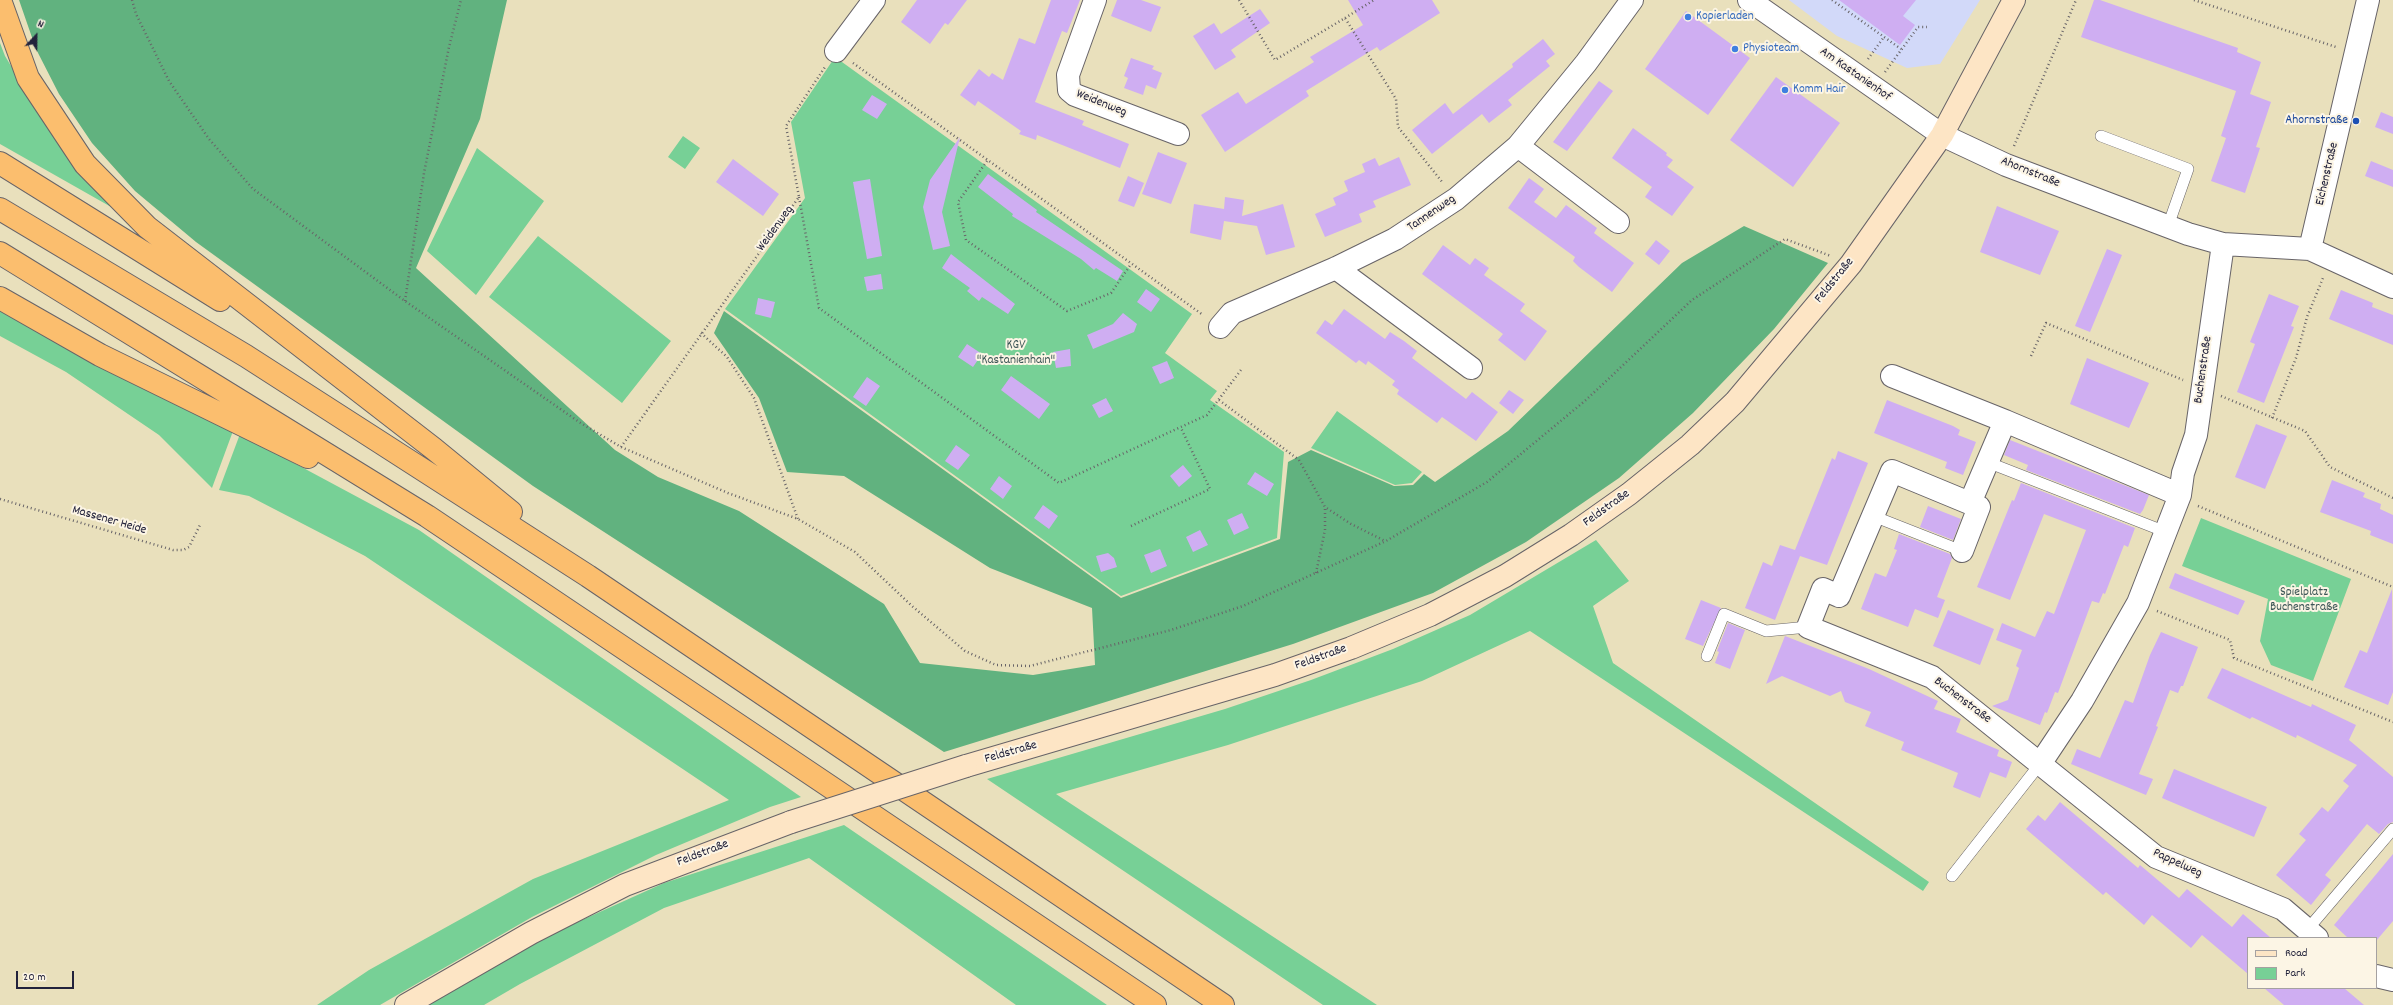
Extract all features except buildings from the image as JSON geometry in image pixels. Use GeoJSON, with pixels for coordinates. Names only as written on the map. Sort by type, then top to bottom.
{"type":"FeatureCollection","features":[{"type":"Feature","properties":{"kind":"highway"},"geometry":{"type":"LineString","coordinates":[[0,0],[28,78],[85,164],[147,227],[326,367],[434,449],[588,576]]}},
{"type":"Feature","properties":{"kind":"highway"},"geometry":{"type":"LineString","coordinates":[[0,163],[326,367]]}},
{"type":"Feature","properties":{"kind":"highway"},"geometry":{"type":"LineString","coordinates":[[0,209],[246,356],[588,576],[1223,1005]]}},
{"type":"Feature","properties":{"kind":"highway"},"geometry":{"type":"LineString","coordinates":[[0,253],[427,516],[1155,1005]]}},
{"type":"Feature","properties":{"kind":"highway"},"geometry":{"type":"LineString","coordinates":[[0,298],[100,355],[427,516]]}},
{"type":"Feature","properties":{"kind":"main road","name":"Feldstraße"},"geometry":{"type":"LineString","coordinates":[[406,1005],[531,933],[625,885],[792,822],[966,766],[1282,672],[1351,648],[1430,615],[1505,576],[1571,535],[1629,494],[1690,445],[1735,402],[1851,264],[1942,135],[2014,0]]}},
{"type":"Feature","properties":{"kind":"street"},"geometry":{"type":"LineString","coordinates":[[836,51],[874,0]]}},
{"type":"Feature","properties":{"kind":"street","name":"Weidenweg"},"geometry":{"type":"LineString","coordinates":[[1095,0],[1068,75],[1069,90],[1075,95],[1178,134]]}},
{"type":"Feature","properties":{"kind":"street","name":"Tannenweg"},"geometry":{"type":"LineString","coordinates":[[1220,327],[1232,313],[1336,268],[1396,239],[1456,199],[1518,146],[1586,63],[1632,0]]}},
{"type":"Feature","properties":{"kind":"street","name":"Am Kastanienhof"},"geometry":{"type":"LineString","coordinates":[[1749,0],[1942,135]]}},
{"type":"Feature","properties":{"kind":"street","name":"Eichenstraße"},"geometry":{"type":"LineString","coordinates":[[2310,249],[2368,0]]}},
{"type":"Feature","properties":{"kind":"street","name":"Ahornstraße"},"geometry":{"type":"LineString","coordinates":[[1942,135],[2006,165],[2168,226],[2223,244],[2310,249],[2393,287]]}},
{"type":"Feature","properties":{"kind":"street"},"geometry":{"type":"LineString","coordinates":[[1518,146],[1618,222]]}},
{"type":"Feature","properties":{"kind":"street","name":"Buchenstraße"},"geometry":{"type":"LineString","coordinates":[[1808,627],[1932,678],[1968,704],[2040,764],[2082,701],[2138,603],[2180,495],[2183,472],[2196,435],[2201,388],[2223,244]]}},
{"type":"Feature","properties":{"kind":"street"},"geometry":{"type":"LineString","coordinates":[[1336,268],[1471,368]]}},
{"type":"Feature","properties":{"kind":"street"},"geometry":{"type":"LineString","coordinates":[[1892,376],[2005,421],[2180,495]]}},
{"type":"Feature","properties":{"kind":"street"},"geometry":{"type":"LineString","coordinates":[[1970,503],[2005,421]]}},
{"type":"Feature","properties":{"kind":"street"},"geometry":{"type":"LineString","coordinates":[[1808,627],[1823,589],[1839,596],[1892,471],[1979,507],[1962,551]]}},
{"type":"Feature","properties":{"kind":"street","name":"Pappelweg"},"geometry":{"type":"LineString","coordinates":[[2040,764],[2156,857],[2283,909],[2312,934]]}},
{"type":"Feature","properties":{"kind":"street"},"geometry":{"type":"LineString","coordinates":[[2377,976],[2393,980]]}},
{"type":"Feature","properties":{"kind":"lane"},"geometry":{"type":"LineString","coordinates":[[2101,136],[2188,169],[2168,226]]}},
{"type":"Feature","properties":{"kind":"lane"},"geometry":{"type":"LineString","coordinates":[[1987,462],[2166,532]]}},
{"type":"Feature","properties":{"kind":"lane"},"geometry":{"type":"LineString","coordinates":[[1873,516],[1962,551]]}},
{"type":"Feature","properties":{"kind":"lane"},"geometry":{"type":"LineString","coordinates":[[1707,656],[1724,614],[1766,631],[1808,627]]}},
{"type":"Feature","properties":{"kind":"lane"},"geometry":{"type":"LineString","coordinates":[[1952,876],[2040,764]]}},
{"type":"Feature","properties":{"kind":"lane","name":"Pappelweg"},"geometry":{"type":"LineString","coordinates":[[2312,934],[2393,829]]}},
{"type":"Feature","properties":{"kind":"path"},"geometry":{"type":"LineString","coordinates":[[132,0],[136,14],[169,81],[209,139],[253,189],[405,301],[580,422],[621,447],[728,493],[798,519],[855,552],[912,606],[965,651],[996,665],[1030,666],[1171,630],[1243,606],[1386,542],[1487,482],[1586,400],[1692,300],[1785,239],[1851,264]]}},
{"type":"Feature","properties":{"kind":"path"},"geometry":{"type":"LineString","coordinates":[[405,301],[424,173],[449,47],[461,0]]}},
{"type":"Feature","properties":{"kind":"path"},"geometry":{"type":"LineString","coordinates":[[1239,0],[1275,60],[1374,0]]}},
{"type":"Feature","properties":{"kind":"path"},"geometry":{"type":"LineString","coordinates":[[1832,0],[1901,49]]}},
{"type":"Feature","properties":{"kind":"path"},"geometry":{"type":"LineString","coordinates":[[2006,165],[2076,0]]}},
{"type":"Feature","properties":{"kind":"path"},"geometry":{"type":"LineString","coordinates":[[2194,0],[2355,53]]}},
{"type":"Feature","properties":{"kind":"path"},"geometry":{"type":"LineString","coordinates":[[1345,18],[1396,100],[1398,127],[1456,199]]}},
{"type":"Feature","properties":{"kind":"path"},"geometry":{"type":"LineString","coordinates":[[1890,64],[1918,27],[1927,26]]}},
{"type":"Feature","properties":{"kind":"path"},"geometry":{"type":"LineString","coordinates":[[1871,55],[1884,37]]}},
{"type":"Feature","properties":{"kind":"path"},"geometry":{"type":"LineString","coordinates":[[836,51],[1220,327]]}},
{"type":"Feature","properties":{"kind":"path","name":"Weidenweg"},"geometry":{"type":"LineString","coordinates":[[621,447],[799,197],[786,126],[836,51]]}},
{"type":"Feature","properties":{"kind":"path"},"geometry":{"type":"LineString","coordinates":[[987,160],[958,202],[966,240],[1067,311],[1111,293],[1131,264]]}},
{"type":"Feature","properties":{"kind":"path"},"geometry":{"type":"LineString","coordinates":[[799,197],[819,308],[1059,483],[1182,428],[1207,414],[1241,370]]}},
{"type":"Feature","properties":{"kind":"path"},"geometry":{"type":"LineString","coordinates":[[2272,418],[2296,358],[2307,317],[2331,258]]}},
{"type":"Feature","properties":{"kind":"path"},"geometry":{"type":"LineString","coordinates":[[2032,356],[2046,323],[2305,431],[2330,467],[2393,498]]}},
{"type":"Feature","properties":{"kind":"path"},"geometry":{"type":"LineString","coordinates":[[701,333],[727,357],[754,398],[798,519]]}},
{"type":"Feature","properties":{"kind":"path"},"geometry":{"type":"LineString","coordinates":[[1219,400],[1280,444],[1299,460],[1324,507],[1325,530],[1316,574]]}},
{"type":"Feature","properties":{"kind":"path"},"geometry":{"type":"LineString","coordinates":[[1131,526],[1210,489],[1182,428]]}},
{"type":"Feature","properties":{"kind":"path"},"geometry":{"type":"LineString","coordinates":[[2180,495],[2200,507],[2393,587]]}},
{"type":"Feature","properties":{"kind":"path","name":"Massener Heide"},"geometry":{"type":"LineString","coordinates":[[0,499],[173,550],[183,550],[189,547],[200,525]]}},
{"type":"Feature","properties":{"kind":"path"},"geometry":{"type":"LineString","coordinates":[[1324,507],[1351,524],[1386,542]]}},
{"type":"Feature","properties":{"kind":"path"},"geometry":{"type":"LineString","coordinates":[[2138,603],[2230,640],[2234,658],[2393,722]]}},
{"type":"Feature","properties":{"kind":"shaded area"},"geometry":{"type":"Polygon","coordinates":[[[1789,0],[1980,0],[1940,64],[1907,68],[1837,36],[1789,0]]]}},
{"type":"Feature","properties":{"kind":"green space"},"geometry":{"type":"Polygon","coordinates":[[[19,0],[507,0],[480,119],[416,268],[615,450],[658,477],[739,511],[884,604],[920,663],[1033,675],[1095,665],[1092,608],[990,568],[844,476],[787,472],[759,398],[714,333],[724,311],[1121,598],[1280,539],[1288,462],[1311,450],[1394,486],[1413,485],[1424,474],[1435,482],[1508,431],[1682,263],[1744,226],[1828,263],[1774,329],[1693,413],[1619,478],[1526,542],[1433,593],[1293,644],[944,752],[533,486],[196,242],[135,191],[92,143],[59,94],[36,49],[19,0]]]}},
{"type":"Feature","properties":{"kind":"green space"},"geometry":{"type":"Polygon","coordinates":[[[0,43],[5,56],[43,119],[120,212],[0,144],[0,43]]]}},
{"type":"Feature","properties":{"kind":"green space","name":"KGV \"Kastanienhain\""},"geometry":{"type":"Polygon","coordinates":[[[835,57],[1192,314],[1165,353],[1217,391],[1210,400],[1284,452],[1277,538],[1121,596],[725,309],[805,198],[791,122],[835,57]]]}},
{"type":"Feature","properties":{"kind":"green space"},"geometry":{"type":"Polygon","coordinates":[[[683,136],[700,148],[685,169],[668,157],[683,136]]]}},
{"type":"Feature","properties":{"kind":"green space"},"geometry":{"type":"Polygon","coordinates":[[[477,148],[544,201],[476,295],[427,251],[477,148]]]}},
{"type":"Feature","properties":{"kind":"green space"},"geometry":{"type":"Polygon","coordinates":[[[538,236],[671,341],[622,403],[489,297],[538,236]]]}},
{"type":"Feature","properties":{"kind":"green space"},"geometry":{"type":"Polygon","coordinates":[[[0,303],[233,431],[212,488],[159,435],[66,372],[0,336],[0,303]]]}},
{"type":"Feature","properties":{"kind":"green space"},"geometry":{"type":"Polygon","coordinates":[[[1337,411],[1422,472],[1412,483],[1395,485],[1311,448],[1337,411]]]}},
{"type":"Feature","properties":{"kind":"green space"},"geometry":{"type":"Polygon","coordinates":[[[240,434],[419,530],[801,797],[770,807],[656,855],[532,917],[380,1005],[317,1005],[369,970],[533,879],[729,800],[365,556],[249,496],[219,490],[240,434]]]}},
{"type":"Feature","properties":{"kind":"green space","name":"Spielplatz Buchenstraße"},"geometry":{"type":"Polygon","coordinates":[[[2201,518],[2351,579],[2313,681],[2271,665],[2260,641],[2268,599],[2182,566],[2201,518]]]}},
{"type":"Feature","properties":{"kind":"green space"},"geometry":{"type":"Polygon","coordinates":[[[1596,540],[1629,581],[1593,606],[1613,663],[1929,882],[1923,891],[1530,631],[1422,681],[1228,745],[1056,794],[1377,1005],[1323,1005],[987,779],[1225,709],[1311,680],[1393,649],[1470,615],[1596,540]]]}},
{"type":"Feature","properties":{"kind":"green space"},"geometry":{"type":"Polygon","coordinates":[[[844,825],[1107,1005],[1016,1005],[809,858],[664,908],[520,984],[484,1005],[425,1005],[531,943],[664,883],[844,825]]]}},
{"type":"Feature","properties":{"kind":"place","name":"Kopierladen"},"geometry":{"type":"Point","coordinates":[1688,17]}},
{"type":"Feature","properties":{"kind":"place","name":"Physioteam"},"geometry":{"type":"Point","coordinates":[1735,49]}},
{"type":"Feature","properties":{"kind":"place","name":"Komm Hair"},"geometry":{"type":"Point","coordinates":[1785,90]}},
{"type":"Feature","properties":{"kind":"place","name":"Ahornstraße"},"geometry":{"type":"Point","coordinates":[2356,121]}}]}
